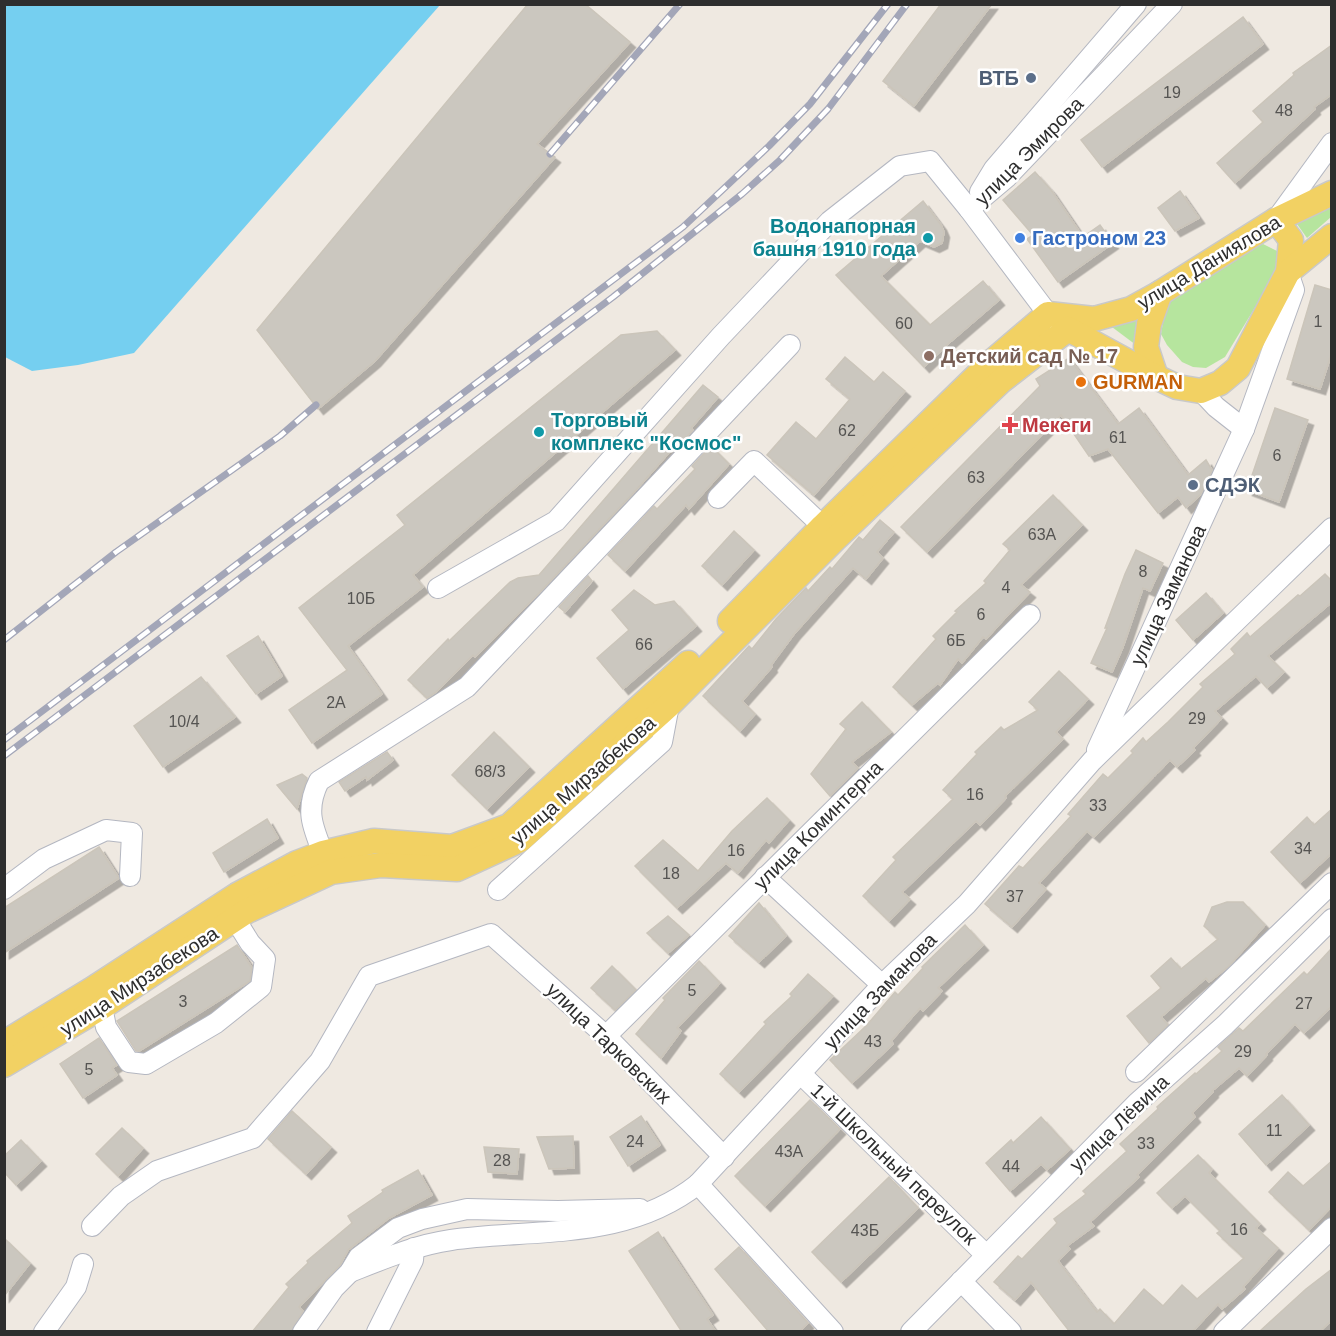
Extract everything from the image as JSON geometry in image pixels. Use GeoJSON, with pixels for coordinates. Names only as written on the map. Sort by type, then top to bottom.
{"type":"FeatureCollection","features":[{"type":"Feature","properties":{"kind":"main road","name":"улица Даниялова"},"geometry":{"type":"LineString","coordinates":[[1048,314],[1094,319],[1131,309],[1160,294],[1276,220],[1332,193]]}},
{"type":"Feature","properties":{"kind":"main road"},"geometry":{"type":"LineString","coordinates":[[1068,329],[1177,387],[1201,392],[1220,383],[1238,368],[1288,272],[1291,240],[1276,220]]}},
{"type":"Feature","properties":{"kind":"main road"},"geometry":{"type":"LineString","coordinates":[[1288,272],[1332,236]]}},
{"type":"Feature","properties":{"kind":"main road"},"geometry":{"type":"LineString","coordinates":[[1156,377],[1146,347],[1149,324],[1160,294]]}},
{"type":"Feature","properties":{"kind":"main road","name":"улица Мирзабекова"},"geometry":{"type":"LineString","coordinates":[[4,1065],[102,1007],[247,911],[331,872],[381,865],[457,869],[520,840],[829,532],[987,366],[1048,314]]}},
{"type":"Feature","properties":{"kind":"main road","name":"улица Мирзабекова"},"geometry":{"type":"LineString","coordinates":[[829,532],[1001,381],[1068,329]]}},
{"type":"Feature","properties":{"kind":"main road","name":"улица Мирзабекова"},"geometry":{"type":"LineString","coordinates":[[4,1043],[91,990],[237,895],[297,863],[323,853],[374,841],[452,847],[510,826],[664,698]]}},
{"type":"Feature","properties":{"kind":"street","name":"улица Эмирова"},"geometry":{"type":"LineString","coordinates":[[969,209],[994,169],[1136,4]]}},
{"type":"Feature","properties":{"kind":"street","name":"улица Эмирова"},"geometry":{"type":"LineString","coordinates":[[969,209],[1007,177],[1172,4]]}},
{"type":"Feature","properties":{"kind":"street"},"geometry":{"type":"LineString","coordinates":[[1276,220],[1332,143]]}},
{"type":"Feature","properties":{"kind":"street"},"geometry":{"type":"LineString","coordinates":[[438,588],[556,521],[721,336],[830,221],[900,166],[930,161],[1048,314],[1068,329]]}},
{"type":"Feature","properties":{"kind":"street","name":"улица Заманова"},"geometry":{"type":"LineString","coordinates":[[1092,762],[1244,429],[1294,290],[1288,272]]}},
{"type":"Feature","properties":{"kind":"street"},"geometry":{"type":"LineString","coordinates":[[323,853],[311,822],[312,795],[319,782],[467,687],[790,345]]}},
{"type":"Feature","properties":{"kind":"street"},"geometry":{"type":"LineString","coordinates":[[1201,392],[1244,429]]}},
{"type":"Feature","properties":{"kind":"street"},"geometry":{"type":"LineString","coordinates":[[718,498],[754,461],[829,532]]}},
{"type":"Feature","properties":{"kind":"street","name":"улица Заманова"},"geometry":{"type":"LineString","coordinates":[[350,1272],[414,1248],[451,1240],[604,1226],[658,1209],[680,1198],[698,1184],[882,985],[967,904],[1092,762],[1332,528]]}},
{"type":"Feature","properties":{"kind":"street","name":"улица Коминтерна"},"geometry":{"type":"LineString","coordinates":[[606,1036],[1030,615]]}},
{"type":"Feature","properties":{"kind":"street"},"geometry":{"type":"LineString","coordinates":[[498,890],[662,742],[664,698]]}},
{"type":"Feature","properties":{"kind":"street"},"geometry":{"type":"LineString","coordinates":[[4,889],[44,860],[106,830],[132,833],[130,876]]}},
{"type":"Feature","properties":{"kind":"street"},"geometry":{"type":"LineString","coordinates":[[765,878],[882,985]]}},
{"type":"Feature","properties":{"kind":"street"},"geometry":{"type":"LineString","coordinates":[[1136,1072],[1332,883]]}},
{"type":"Feature","properties":{"kind":"street"},"geometry":{"type":"LineString","coordinates":[[102,1007],[106,1027],[129,1062],[146,1064],[216,1023],[261,987],[265,958],[250,943],[235,919]]}},
{"type":"Feature","properties":{"kind":"street","name":"улица Лёвина"},"geometry":{"type":"LineString","coordinates":[[911,1332],[1137,1103],[1225,1025],[1332,919]]}},
{"type":"Feature","properties":{"kind":"street","name":"улица Тарковских"},"geometry":{"type":"LineString","coordinates":[[92,1226],[121,1196],[157,1171],[253,1138],[320,1061],[369,976],[491,934],[606,1036],[724,1156]]}},
{"type":"Feature","properties":{"kind":"street","name":"1-й Школьный переулок"},"geometry":{"type":"LineString","coordinates":[[801,1074],[986,1255]]}},
{"type":"Feature","properties":{"kind":"street"},"geometry":{"type":"LineString","coordinates":[[698,1184],[833,1332]]}},
{"type":"Feature","properties":{"kind":"street","name":"улица Заманова"},"geometry":{"type":"LineString","coordinates":[[303,1332],[359,1257],[399,1228],[447,1212],[467,1209],[558,1211],[658,1209]]}},
{"type":"Feature","properties":{"kind":"street"},"geometry":{"type":"LineString","coordinates":[[1224,1332],[1332,1228]]}},
{"type":"Feature","properties":{"kind":"street"},"geometry":{"type":"LineString","coordinates":[[377,1332],[413,1260],[414,1248]]}},
{"type":"Feature","properties":{"kind":"street"},"geometry":{"type":"LineString","coordinates":[[44,1332],[76,1287],[83,1264]]}},
{"type":"Feature","properties":{"kind":"street"},"geometry":{"type":"LineString","coordinates":[[961,1281],[1011,1332]]}},
{"type":"Feature","properties":{"kind":"green space"},"geometry":{"type":"Polygon","coordinates":[[[1331,205],[1331,217],[1307,238],[1297,224],[1331,205]]]}},
{"type":"Feature","properties":{"kind":"green space"},"geometry":{"type":"Polygon","coordinates":[[[1263,244],[1279,252],[1280,266],[1225,357],[1206,368],[1193,367],[1182,362],[1167,345],[1161,334],[1165,311],[1172,299],[1263,244]]]}},
{"type":"Feature","properties":{"kind":"green space"},"geometry":{"type":"Polygon","coordinates":[[[1145,314],[1136,345],[1108,324],[1145,314]]]}},
{"type":"Feature","properties":{"kind":"water"},"geometry":{"type":"Polygon","coordinates":[[[4,5],[440,5],[134,353],[78,365],[32,371],[5,357],[4,5]]]}},
{"type":"Feature","properties":{"kind":"building"},"geometry":{"type":"Polygon","coordinates":[[[528,4],[585,4],[630,42],[537,144],[555,157],[375,361],[318,409],[257,330],[528,4]]]}},
{"type":"Feature","properties":{"kind":"building"},"geometry":{"type":"Polygon","coordinates":[[[941,4],[992,4],[914,106],[883,81],[941,4]]]}},
{"type":"Feature","properties":{"kind":"building"},"geometry":{"type":"Polygon","coordinates":[[[1243,17],[1263,44],[1102,167],[1081,140],[1243,17]]]}},
{"type":"Feature","properties":{"kind":"building"},"geometry":{"type":"Polygon","coordinates":[[[1332,45],[1332,94],[1314,107],[1315,109],[1235,183],[1217,163],[1263,122],[1253,111],[1294,75],[1293,73],[1332,45]]]}},
{"type":"Feature","properties":{"kind":"building"},"geometry":{"type":"Polygon","coordinates":[[[1035,172],[1051,190],[1083,237],[1100,225],[1113,243],[1058,282],[1027,239],[1033,235],[1003,200],[1035,172]]]}},
{"type":"Feature","properties":{"kind":"building"},"geometry":{"type":"Polygon","coordinates":[[[1180,191],[1199,218],[1175,231],[1158,208],[1180,191]]]}},
{"type":"Feature","properties":{"kind":"building"},"geometry":{"type":"Polygon","coordinates":[[[923,201],[941,225],[944,232],[942,243],[934,247],[920,241],[881,276],[930,325],[983,281],[999,300],[924,367],[836,275],[923,201]]]}},
{"type":"Feature","properties":{"kind":"building"},"geometry":{"type":"Polygon","coordinates":[[[1315,285],[1332,290],[1332,352],[1320,389],[1287,379],[1315,285]]]}},
{"type":"Feature","properties":{"kind":"building"},"geometry":{"type":"Polygon","coordinates":[[[657,331],[675,350],[413,575],[423,587],[348,646],[382,694],[312,743],[289,710],[347,670],[299,608],[405,525],[397,515],[621,335],[657,331]]]}},
{"type":"Feature","properties":{"kind":"building"},"geometry":{"type":"Polygon","coordinates":[[[845,357],[874,382],[883,372],[905,391],[814,495],[767,455],[796,422],[816,439],[850,399],[826,379],[845,357]]]}},
{"type":"Feature","properties":{"kind":"building"},"geometry":{"type":"Polygon","coordinates":[[[1069,358],[1118,424],[1139,408],[1188,475],[1206,460],[1212,470],[1200,495],[1186,508],[1178,497],[1158,513],[1108,449],[1089,456],[1061,415],[927,552],[901,527],[1040,386],[1036,379],[1069,358]]]}},
{"type":"Feature","properties":{"kind":"building"},"geometry":{"type":"Polygon","coordinates":[[[703,385],[718,397],[691,428],[693,430],[674,450],[673,448],[538,594],[475,657],[473,655],[427,698],[408,680],[448,639],[449,641],[510,582],[518,578],[539,575],[703,385]]]}},
{"type":"Feature","properties":{"kind":"building"},"geometry":{"type":"Polygon","coordinates":[[[1275,408],[1308,420],[1279,502],[1247,490],[1275,408]]]}},
{"type":"Feature","properties":{"kind":"building"},"geometry":{"type":"Polygon","coordinates":[[[711,446],[729,464],[689,509],[686,505],[625,571],[608,555],[654,506],[657,509],[695,469],[692,466],[711,446]]]}},
{"type":"Feature","properties":{"kind":"building"},"geometry":{"type":"Polygon","coordinates":[[[1053,495],[1082,525],[1021,585],[1030,592],[986,639],[983,637],[962,663],[958,659],[940,685],[938,683],[912,705],[893,687],[936,639],[933,636],[957,612],[955,611],[986,583],[984,581],[1010,550],[1003,544],[1053,495]]]}},
{"type":"Feature","properties":{"kind":"building"},"geometry":{"type":"Polygon","coordinates":[[[880,520],[894,532],[877,552],[883,558],[866,579],[853,568],[794,634],[771,665],[772,667],[742,701],[755,714],[740,731],[703,696],[749,646],[752,649],[776,619],[806,588],[808,591],[830,567],[832,569],[859,537],[863,540],[880,520]]]}},
{"type":"Feature","properties":{"kind":"building"},"geometry":{"type":"Polygon","coordinates":[[[734,531],[754,550],[722,585],[702,566],[734,531]]]}},
{"type":"Feature","properties":{"kind":"building"},"geometry":{"type":"Polygon","coordinates":[[[1136,550],[1163,563],[1150,591],[1143,588],[1112,672],[1091,663],[1107,628],[1105,628],[1136,550]]]}},
{"type":"Feature","properties":{"kind":"building"},"geometry":{"type":"Polygon","coordinates":[[[1325,574],[1332,581],[1332,602],[1268,656],[1284,672],[1267,688],[1256,676],[1215,711],[1222,718],[1177,767],[1170,760],[1094,837],[1087,831],[1039,883],[1046,889],[1012,927],[985,904],[1019,866],[1023,868],[1071,816],[1068,814],[1103,774],[1108,778],[1133,753],[1131,751],[1143,738],[1146,742],[1168,722],[1203,687],[1200,684],[1235,654],[1231,649],[1247,633],[1250,637],[1325,574]]]}},
{"type":"Feature","properties":{"kind":"building"},"geometry":{"type":"Polygon","coordinates":[[[588,576],[592,581],[565,612],[559,607],[588,576]]]}},
{"type":"Feature","properties":{"kind":"building"},"geometry":{"type":"Polygon","coordinates":[[[634,590],[655,605],[674,601],[696,626],[623,689],[597,658],[629,630],[612,610],[634,590]]]}},
{"type":"Feature","properties":{"kind":"building"},"geometry":{"type":"Polygon","coordinates":[[[1206,593],[1223,613],[1193,640],[1176,620],[1206,593]]]}},
{"type":"Feature","properties":{"kind":"building"},"geometry":{"type":"Polygon","coordinates":[[[258,636],[282,676],[256,694],[227,656],[258,636]]]}},
{"type":"Feature","properties":{"kind":"building"},"geometry":{"type":"Polygon","coordinates":[[[1059,671],[1088,699],[1056,732],[1063,739],[1005,796],[1006,798],[980,825],[976,821],[902,892],[910,899],[889,921],[863,896],[896,860],[893,857],[953,799],[943,790],[977,754],[975,752],[1001,727],[1004,730],[1038,710],[1029,702],[1059,671]]]}},
{"type":"Feature","properties":{"kind":"building"},"geometry":{"type":"Polygon","coordinates":[[[201,677],[235,717],[163,767],[134,726],[201,677]]]}},
{"type":"Feature","properties":{"kind":"building"},"geometry":{"type":"Polygon","coordinates":[[[862,702],[891,732],[852,762],[858,768],[830,796],[811,774],[846,729],[840,724],[862,702]]]}},
{"type":"Feature","properties":{"kind":"building"},"geometry":{"type":"Polygon","coordinates":[[[494,732],[529,767],[487,809],[452,775],[494,732]]]}},
{"type":"Feature","properties":{"kind":"building"},"geometry":{"type":"Polygon","coordinates":[[[387,752],[393,760],[367,780],[366,777],[345,791],[339,782],[387,752]]]}},
{"type":"Feature","properties":{"kind":"building"},"geometry":{"type":"Polygon","coordinates":[[[302,774],[307,778],[297,809],[277,785],[302,774]]]}},
{"type":"Feature","properties":{"kind":"building"},"geometry":{"type":"Polygon","coordinates":[[[767,798],[789,820],[769,843],[766,840],[738,873],[726,863],[677,908],[635,866],[663,840],[698,871],[732,831],[767,798]]]}},
{"type":"Feature","properties":{"kind":"building"},"geometry":{"type":"Polygon","coordinates":[[[1332,809],[1332,853],[1300,883],[1271,852],[1307,817],[1314,825],[1332,809]]]}},
{"type":"Feature","properties":{"kind":"building"},"geometry":{"type":"Polygon","coordinates":[[[267,819],[278,838],[224,872],[213,853],[267,819]]]}},
{"type":"Feature","properties":{"kind":"building"},"geometry":{"type":"Polygon","coordinates":[[[99,847],[119,878],[4,953],[4,908],[99,847]]]}},
{"type":"Feature","properties":{"kind":"building"},"geometry":{"type":"Polygon","coordinates":[[[1227,902],[1243,902],[1265,925],[1229,966],[1209,982],[1206,978],[1161,1017],[1168,1025],[1149,1043],[1127,1016],[1161,988],[1151,976],[1171,958],[1181,969],[1218,939],[1204,926],[1212,907],[1227,902]]]}},
{"type":"Feature","properties":{"kind":"building"},"geometry":{"type":"Polygon","coordinates":[[[759,903],[786,936],[759,962],[729,936],[759,903]]]}},
{"type":"Feature","properties":{"kind":"building"},"geometry":{"type":"Polygon","coordinates":[[[668,916],[689,935],[668,953],[647,933],[668,916]]]}},
{"type":"Feature","properties":{"kind":"building"},"geometry":{"type":"Polygon","coordinates":[[[965,925],[983,945],[938,988],[942,991],[923,1011],[920,1008],[891,1041],[893,1044],[852,1083],[830,1060],[867,1025],[895,992],[898,995],[922,967],[965,925]]]}},
{"type":"Feature","properties":{"kind":"building"},"geometry":{"type":"Polygon","coordinates":[[[237,945],[252,968],[250,981],[136,1051],[117,1021],[237,945]]]}},
{"type":"Feature","properties":{"kind":"building"},"geometry":{"type":"Polygon","coordinates":[[[1332,948],[1332,1006],[1304,1033],[1295,1024],[1247,1076],[1239,1068],[1212,1091],[1192,1113],[1195,1117],[1137,1175],[1139,1177],[1090,1222],[1094,1226],[1067,1246],[1070,1249],[1058,1261],[1097,1312],[1100,1309],[1114,1324],[1144,1289],[1163,1306],[1182,1285],[1197,1299],[1244,1258],[1217,1233],[1220,1231],[1185,1196],[1172,1208],[1157,1193],[1198,1155],[1212,1169],[1209,1173],[1260,1224],[1256,1228],[1278,1248],[1243,1287],[1245,1289],[1222,1309],[1218,1304],[1192,1332],[1070,1332],[1031,1282],[1015,1300],[994,1282],[1018,1256],[1022,1259],[1057,1223],[1054,1219],[1086,1194],[1083,1191],[1127,1151],[1120,1144],[1158,1109],[1157,1107],[1222,1051],[1218,1047],[1239,1028],[1243,1031],[1304,972],[1307,975],[1332,948]]]}},
{"type":"Feature","properties":{"kind":"building"},"geometry":{"type":"Polygon","coordinates":[[[699,961],[720,983],[677,1028],[681,1031],[661,1058],[636,1034],[665,1000],[663,998],[699,961]]]}},
{"type":"Feature","properties":{"kind":"building"},"geometry":{"type":"Polygon","coordinates":[[[612,966],[636,990],[615,1010],[591,988],[612,966]]]}},
{"type":"Feature","properties":{"kind":"building"},"geometry":{"type":"Polygon","coordinates":[[[808,974],[833,996],[739,1092],[720,1074],[766,1024],[764,1022],[792,996],[790,994],[808,974]]]}},
{"type":"Feature","properties":{"kind":"building"},"geometry":{"type":"Polygon","coordinates":[[[99,1038],[117,1065],[112,1068],[117,1075],[83,1098],[60,1064],[99,1038]]]}},
{"type":"Feature","properties":{"kind":"building"},"geometry":{"type":"Polygon","coordinates":[[[1282,1095],[1309,1125],[1266,1165],[1239,1134],[1282,1095]]]}},
{"type":"Feature","properties":{"kind":"building"},"geometry":{"type":"Polygon","coordinates":[[[810,1100],[840,1129],[765,1206],[735,1176],[810,1100]]]}},
{"type":"Feature","properties":{"kind":"building"},"geometry":{"type":"Polygon","coordinates":[[[292,1111],[331,1147],[306,1174],[268,1139],[292,1111]]]}},
{"type":"Feature","properties":{"kind":"building"},"geometry":{"type":"Polygon","coordinates":[[[641,1116],[660,1145],[628,1166],[610,1137],[641,1116]]]}},
{"type":"Feature","properties":{"kind":"building"},"geometry":{"type":"Polygon","coordinates":[[[1041,1117],[1070,1149],[1047,1170],[1041,1164],[1010,1191],[986,1163],[1011,1140],[1013,1143],[1041,1117]]]}},
{"type":"Feature","properties":{"kind":"building"},"geometry":{"type":"Polygon","coordinates":[[[122,1128],[143,1148],[118,1176],[96,1154],[122,1128]]]}},
{"type":"Feature","properties":{"kind":"building"},"geometry":{"type":"Polygon","coordinates":[[[573,1136],[574,1168],[549,1169],[537,1137],[573,1136]]]}},
{"type":"Feature","properties":{"kind":"building"},"geometry":{"type":"Polygon","coordinates":[[[21,1140],[41,1161],[16,1185],[4,1172],[4,1156],[21,1140]]]}},
{"type":"Feature","properties":{"kind":"building"},"geometry":{"type":"Polygon","coordinates":[[[484,1147],[519,1149],[517,1174],[488,1172],[484,1147]]]}},
{"type":"Feature","properties":{"kind":"building"},"geometry":{"type":"Polygon","coordinates":[[[1332,1161],[1332,1206],[1309,1230],[1269,1192],[1288,1172],[1303,1186],[1332,1161]]]}},
{"type":"Feature","properties":{"kind":"building"},"geometry":{"type":"Polygon","coordinates":[[[418,1170],[432,1195],[389,1218],[348,1250],[340,1265],[299,1307],[303,1311],[291,1332],[252,1332],[289,1287],[286,1284],[308,1263],[307,1261],[352,1223],[348,1216],[383,1192],[382,1190],[418,1170]]]}},
{"type":"Feature","properties":{"kind":"building"},"geometry":{"type":"Polygon","coordinates":[[[889,1177],[918,1208],[841,1282],[812,1252],[889,1177]]]}},
{"type":"Feature","properties":{"kind":"building"},"geometry":{"type":"Polygon","coordinates":[[[658,1232],[713,1315],[707,1319],[716,1332],[682,1332],[629,1251],[658,1232]]]}},
{"type":"Feature","properties":{"kind":"building"},"geometry":{"type":"Polygon","coordinates":[[[4,1238],[30,1263],[4,1296],[4,1238]]]}},
{"type":"Feature","properties":{"kind":"building"},"geometry":{"type":"Polygon","coordinates":[[[739,1247],[808,1323],[799,1332],[769,1332],[715,1269],[739,1247]]]}},
{"type":"Feature","properties":{"kind":"building"},"geometry":{"type":"Polygon","coordinates":[[[1332,1269],[1332,1320],[1319,1332],[1259,1332],[1306,1289],[1332,1269]]]}},
{"type":"Feature","properties":{"kind":"railway"},"geometry":{"type":"LineString","coordinates":[[550,154],[680,4]]}},
{"type":"Feature","properties":{"kind":"railway"},"geometry":{"type":"LineString","coordinates":[[4,740],[683,227],[810,104],[888,4]]}},
{"type":"Feature","properties":{"kind":"railway"},"geometry":{"type":"LineString","coordinates":[[4,756],[613,297],[742,194],[780,160],[828,109],[907,4]]}},
{"type":"Feature","properties":{"kind":"railway"},"geometry":{"type":"LineString","coordinates":[[4,640],[116,552],[280,436],[316,405]]}},
{"type":"Feature","properties":{"kind":"place","name":"ВТБ"},"geometry":{"type":"Point","coordinates":[1031,78]}},
{"type":"Feature","properties":{"kind":"place","name":"Водонапорная башня 1910 года"},"geometry":{"type":"Point","coordinates":[928,238]}},
{"type":"Feature","properties":{"kind":"place","name":"Гастроном 23"},"geometry":{"type":"Point","coordinates":[1020,238]}},
{"type":"Feature","properties":{"kind":"place","name":"Детский сад № 17"},"geometry":{"type":"Point","coordinates":[929,356]}},
{"type":"Feature","properties":{"kind":"place","name":"GURMAN"},"geometry":{"type":"Point","coordinates":[1081,382]}},
{"type":"Feature","properties":{"kind":"place","name":"Мекеги"},"geometry":{"type":"Point","coordinates":[1010,425]}},
{"type":"Feature","properties":{"kind":"place","name":"Торговый комплекс \"Космос\""},"geometry":{"type":"Point","coordinates":[539,432]}},
{"type":"Feature","properties":{"kind":"place","name":"СДЭК"},"geometry":{"type":"Point","coordinates":[1193,485]}}]}
